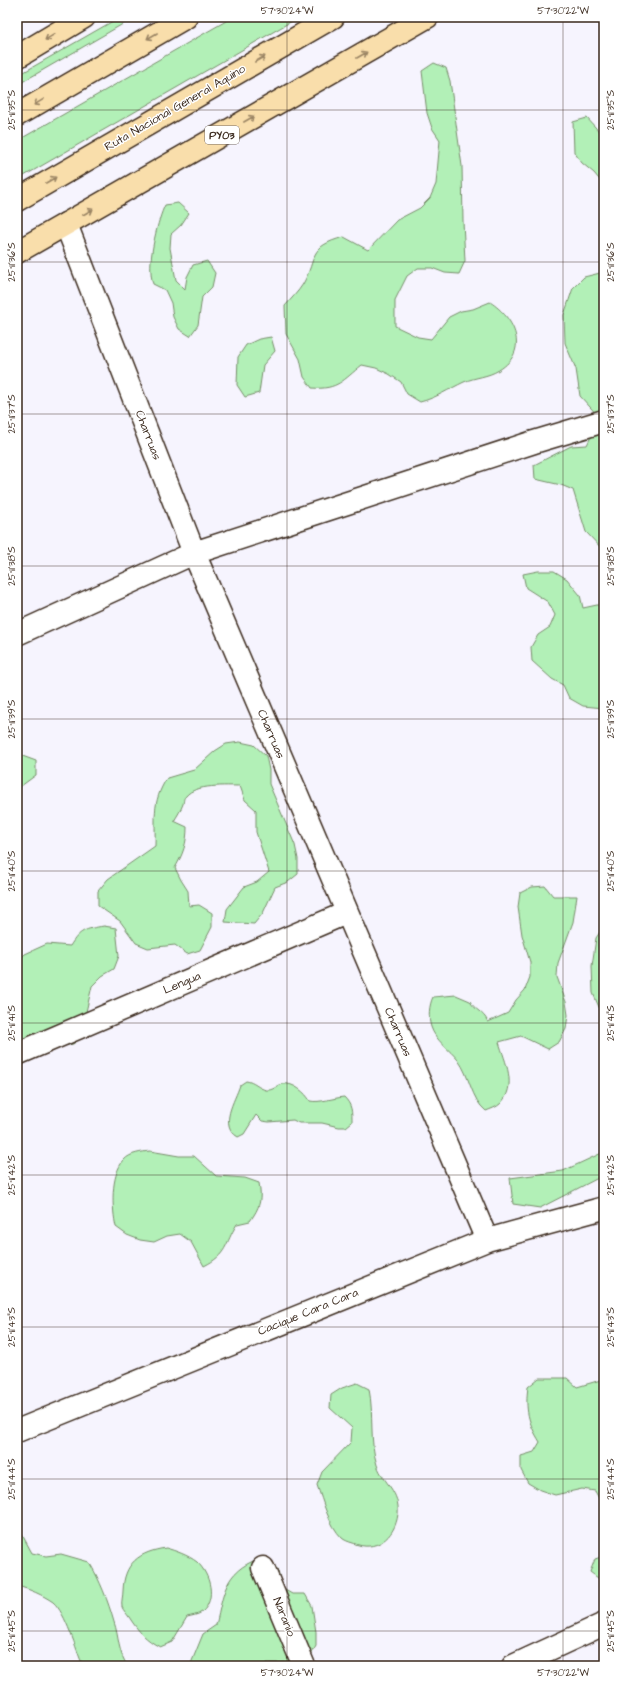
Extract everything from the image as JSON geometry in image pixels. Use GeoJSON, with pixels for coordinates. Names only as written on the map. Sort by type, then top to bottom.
{"type":"FeatureCollection","features":[{"type":"Feature","properties":{"kind":"main road"},"geometry":{"type":"LineString","coordinates":[[17,57],[84,17]]}},
{"type":"Feature","properties":{"kind":"main road"},"geometry":{"type":"LineString","coordinates":[[17,115],[186,17]]}},
{"type":"Feature","properties":{"kind":"main road","name":"Ruta Nacional General Aquino"},"geometry":{"type":"LineString","coordinates":[[17,200],[333,17]]}},
{"type":"Feature","properties":{"kind":"main road","name":"PY03"},"geometry":{"type":"LineString","coordinates":[[17,252],[427,17]]}},
{"type":"Feature","properties":{"kind":"street","name":"Charruas"},"geometry":{"type":"LineString","coordinates":[[66,224],[194,553],[346,913],[487,1240]]}},
{"type":"Feature","properties":{"kind":"street"},"geometry":{"type":"LineString","coordinates":[[17,634],[194,553],[526,444],[604,422]]}},
{"type":"Feature","properties":{"kind":"street","name":"Lengua"},"geometry":{"type":"LineString","coordinates":[[17,1054],[346,913]]}},
{"type":"Feature","properties":{"kind":"street","name":"Cacique Cara Cara"},"geometry":{"type":"LineString","coordinates":[[17,1431],[487,1240],[604,1208]]}},
{"type":"Feature","properties":{"kind":"street","name":"Naranio"},"geometry":{"type":"LineString","coordinates":[[264,1568],[304,1666]]}},
{"type":"Feature","properties":{"kind":"street"},"geometry":{"type":"LineString","coordinates":[[513,1666],[604,1624]]}},
{"type":"Feature","properties":{"kind":"green space"},"geometry":{"type":"Polygon","coordinates":[[[120,17],[135,17],[17,85],[17,76],[120,17]]]}},
{"type":"Feature","properties":{"kind":"green space"},"geometry":{"type":"Polygon","coordinates":[[[233,17],[299,17],[17,180],[17,141],[233,17]]]}},
{"type":"Feature","properties":{"kind":"green space"},"geometry":{"type":"Polygon","coordinates":[[[434,63],[446,68],[450,81],[462,166],[465,261],[459,274],[445,273],[432,268],[418,268],[407,276],[395,300],[395,326],[418,337],[431,339],[449,317],[461,311],[473,309],[490,302],[499,309],[512,326],[516,335],[514,354],[509,362],[499,370],[486,376],[464,382],[437,396],[420,402],[407,394],[401,382],[389,374],[376,368],[362,365],[334,386],[312,388],[304,377],[300,359],[286,334],[285,306],[303,284],[308,275],[315,254],[324,245],[344,237],[368,250],[397,220],[420,208],[430,198],[436,184],[440,140],[432,128],[427,113],[422,71],[434,63]]]}},
{"type":"Feature","properties":{"kind":"green space"},"geometry":{"type":"Polygon","coordinates":[[[587,118],[604,137],[604,185],[594,173],[582,163],[574,152],[573,122],[587,118]]]}},
{"type":"Feature","properties":{"kind":"green space"},"geometry":{"type":"Polygon","coordinates":[[[178,203],[189,213],[181,225],[171,234],[170,248],[176,280],[185,289],[187,277],[193,265],[207,261],[215,273],[212,287],[202,297],[198,325],[190,336],[179,329],[173,317],[171,303],[165,290],[153,284],[151,275],[151,257],[162,211],[165,205],[178,203]]]}},
{"type":"Feature","properties":{"kind":"green space"},"geometry":{"type":"Polygon","coordinates":[[[604,272],[604,551],[586,532],[573,490],[561,485],[535,479],[534,465],[571,446],[587,445],[600,418],[580,396],[576,369],[565,343],[564,315],[573,288],[584,277],[604,272]]]}},
{"type":"Feature","properties":{"kind":"green space"},"geometry":{"type":"Polygon","coordinates":[[[271,337],[275,351],[263,365],[259,393],[245,397],[237,385],[238,357],[246,345],[259,339],[271,337]]]}},
{"type":"Feature","properties":{"kind":"green space"},"geometry":{"type":"Polygon","coordinates":[[[538,571],[554,571],[567,579],[580,595],[583,608],[604,605],[604,708],[583,706],[569,698],[563,685],[552,679],[532,661],[531,647],[538,635],[550,627],[555,615],[548,602],[526,588],[523,574],[538,571]]]}},
{"type":"Feature","properties":{"kind":"green space"},"geometry":{"type":"Polygon","coordinates":[[[240,742],[254,745],[266,756],[269,770],[269,784],[295,845],[298,859],[298,874],[288,882],[275,887],[263,913],[254,924],[225,922],[227,909],[244,887],[257,882],[269,872],[256,832],[256,810],[245,800],[240,786],[212,786],[196,789],[184,798],[183,804],[174,821],[187,827],[184,848],[175,868],[188,891],[189,906],[199,905],[212,913],[212,927],[200,950],[187,954],[175,945],[148,948],[136,943],[120,921],[98,906],[98,891],[108,879],[155,846],[156,803],[167,778],[194,770],[215,751],[226,744],[240,742]]]}},
{"type":"Feature","properties":{"kind":"green space"},"geometry":{"type":"Polygon","coordinates":[[[17,754],[36,761],[36,775],[17,789],[17,754]]]}},
{"type":"Feature","properties":{"kind":"green space"},"geometry":{"type":"Polygon","coordinates":[[[545,886],[553,896],[577,896],[573,922],[558,963],[557,977],[566,1002],[568,1015],[566,1029],[559,1042],[548,1049],[521,1036],[499,1042],[507,1066],[509,1082],[508,1090],[500,1104],[486,1111],[477,1100],[458,1060],[439,1041],[433,1032],[429,1020],[431,1004],[433,997],[456,995],[470,1001],[474,1007],[484,1015],[488,1022],[508,1013],[516,1000],[525,990],[530,977],[530,962],[522,935],[518,907],[520,893],[532,887],[545,886]]]}},
{"type":"Feature","properties":{"kind":"green space"},"geometry":{"type":"Polygon","coordinates":[[[104,926],[116,928],[119,956],[114,969],[102,976],[92,986],[78,1040],[73,1044],[49,1049],[17,1043],[17,962],[25,954],[47,944],[70,946],[80,933],[88,929],[104,926]]]}},
{"type":"Feature","properties":{"kind":"green space"},"geometry":{"type":"Polygon","coordinates":[[[604,926],[604,1019],[593,993],[592,966],[596,938],[604,926]]]}},
{"type":"Feature","properties":{"kind":"green space"},"geometry":{"type":"Polygon","coordinates":[[[246,1081],[266,1090],[271,1090],[283,1084],[295,1086],[306,1095],[310,1101],[322,1101],[344,1097],[351,1108],[352,1122],[346,1127],[339,1127],[322,1123],[299,1123],[293,1120],[269,1122],[262,1121],[256,1115],[244,1134],[238,1137],[232,1132],[229,1126],[230,1112],[240,1085],[246,1081]]]}},
{"type":"Feature","properties":{"kind":"green space"},"geometry":{"type":"Polygon","coordinates":[[[150,1151],[179,1156],[194,1156],[216,1176],[245,1178],[259,1183],[260,1199],[253,1216],[250,1221],[237,1224],[222,1253],[212,1262],[204,1266],[191,1242],[180,1234],[167,1236],[154,1242],[140,1240],[127,1235],[116,1227],[113,1192],[119,1166],[129,1156],[136,1153],[150,1151]]]}},
{"type":"Feature","properties":{"kind":"green space"},"geometry":{"type":"Polygon","coordinates":[[[604,1152],[604,1175],[540,1208],[513,1204],[510,1178],[563,1171],[604,1152]]]}},
{"type":"Feature","properties":{"kind":"green space"},"geometry":{"type":"Polygon","coordinates":[[[539,1378],[567,1378],[577,1387],[604,1379],[604,1508],[595,1491],[582,1489],[555,1495],[540,1490],[528,1483],[521,1470],[521,1456],[534,1452],[540,1442],[530,1422],[527,1409],[528,1387],[539,1378]]]}},
{"type":"Feature","properties":{"kind":"green space"},"geometry":{"type":"Polygon","coordinates":[[[357,1383],[369,1389],[372,1437],[377,1465],[394,1493],[398,1506],[398,1514],[393,1530],[383,1541],[376,1545],[369,1546],[361,1546],[347,1541],[337,1533],[327,1513],[317,1485],[322,1472],[351,1442],[352,1428],[330,1408],[331,1395],[342,1388],[357,1383]]]}},
{"type":"Feature","properties":{"kind":"green space"},"geometry":{"type":"Polygon","coordinates":[[[17,1529],[19,1529],[32,1553],[46,1556],[61,1554],[89,1562],[97,1576],[106,1599],[116,1627],[120,1650],[128,1666],[83,1666],[58,1607],[45,1597],[17,1586],[17,1529]]]}},
{"type":"Feature","properties":{"kind":"green space"},"geometry":{"type":"Polygon","coordinates":[[[166,1548],[186,1555],[202,1567],[208,1580],[210,1594],[207,1607],[197,1615],[187,1617],[172,1642],[160,1647],[146,1638],[139,1631],[123,1609],[122,1603],[124,1581],[130,1566],[135,1560],[148,1552],[166,1548]]]}},
{"type":"Feature","properties":{"kind":"green space"},"geometry":{"type":"Polygon","coordinates":[[[604,1556],[604,1579],[602,1581],[590,1572],[595,1559],[604,1556]]]}},
{"type":"Feature","properties":{"kind":"green space"},"geometry":{"type":"Polygon","coordinates":[[[258,1559],[273,1562],[279,1574],[280,1587],[292,1594],[305,1594],[312,1606],[316,1632],[316,1646],[310,1657],[281,1663],[267,1663],[263,1666],[190,1666],[203,1634],[216,1625],[224,1593],[232,1577],[238,1570],[258,1559]]]}}]}
